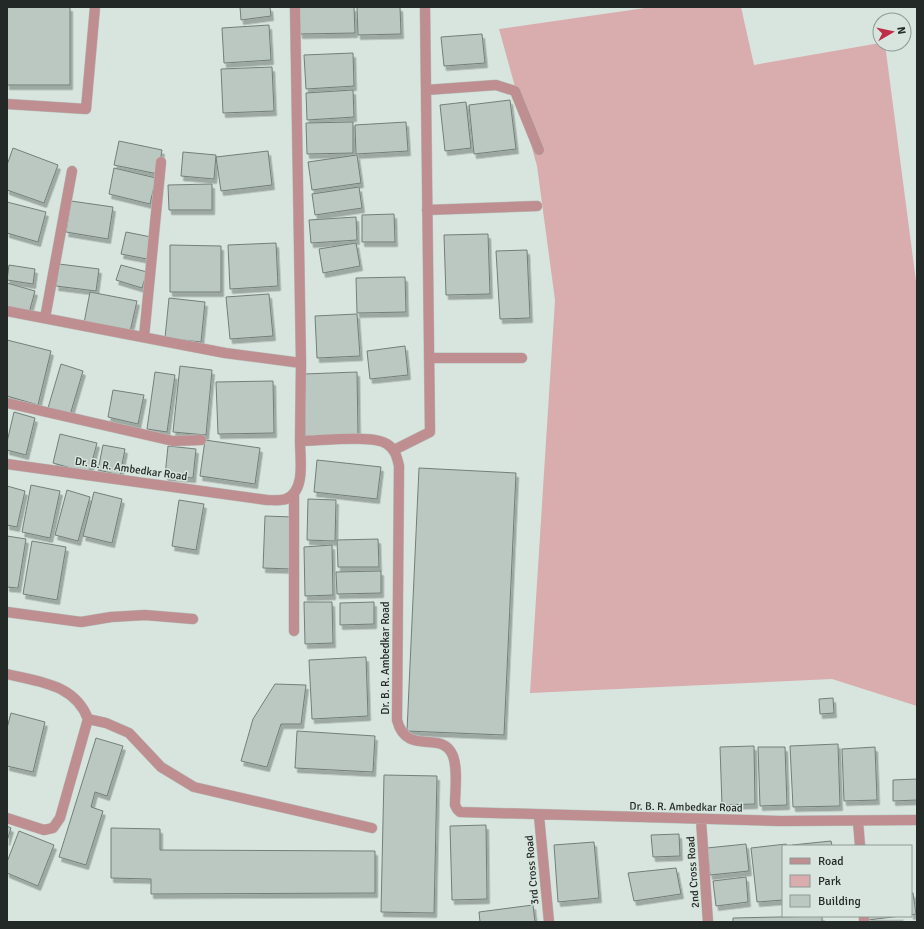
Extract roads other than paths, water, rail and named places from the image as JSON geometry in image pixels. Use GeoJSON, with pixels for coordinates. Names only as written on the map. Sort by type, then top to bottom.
{"type":"FeatureCollection","features":[{"type":"Feature","properties":{"kind":"street"},"geometry":{"type":"LineString","coordinates":[[7,104],[86,109],[95,7]]}},
{"type":"Feature","properties":{"kind":"street"},"geometry":{"type":"LineString","coordinates":[[294,631],[294,495],[298,485],[301,363],[295,7]]}},
{"type":"Feature","properties":{"kind":"street"},"geometry":{"type":"LineString","coordinates":[[300,441],[371,439],[386,443],[394,450],[430,432],[425,7]]}},
{"type":"Feature","properties":{"kind":"street"},"geometry":{"type":"LineString","coordinates":[[426,90],[496,85],[515,91],[539,150]]}},
{"type":"Feature","properties":{"kind":"street"},"geometry":{"type":"LineString","coordinates":[[144,337],[161,162]]}},
{"type":"Feature","properties":{"kind":"street"},"geometry":{"type":"LineString","coordinates":[[44,318],[72,171]]}},
{"type":"Feature","properties":{"kind":"street"},"geometry":{"type":"LineString","coordinates":[[428,210],[537,206]]}},
{"type":"Feature","properties":{"kind":"street"},"geometry":{"type":"LineString","coordinates":[[7,311],[224,353],[301,363]]}},
{"type":"Feature","properties":{"kind":"street"},"geometry":{"type":"LineString","coordinates":[[429,358],[522,358]]}},
{"type":"Feature","properties":{"kind":"street"},"geometry":{"type":"LineString","coordinates":[[7,403],[173,441],[201,440]]}},
{"type":"Feature","properties":{"kind":"street","name":"Dr. B. R. Ambedkar Road"},"geometry":{"type":"LineString","coordinates":[[394,450],[399,466],[396,710],[400,731],[408,739],[441,744],[448,747],[454,761],[455,805],[456,809],[460,812],[539,816],[701,820],[917,820]]}},
{"type":"Feature","properties":{"kind":"street","name":"Dr. B. R. Ambedkar Road"},"geometry":{"type":"LineString","coordinates":[[7,464],[267,500],[284,500],[294,495]]}},
{"type":"Feature","properties":{"kind":"street"},"geometry":{"type":"LineString","coordinates":[[7,612],[81,622],[111,617],[145,615],[193,619]]}},
{"type":"Feature","properties":{"kind":"street"},"geometry":{"type":"LineString","coordinates":[[7,674],[62,688],[77,699],[84,708],[88,719],[60,818],[53,828],[44,830],[7,818]]}},
{"type":"Feature","properties":{"kind":"street"},"geometry":{"type":"LineString","coordinates":[[88,719],[106,723],[129,733],[161,767],[194,787],[372,828]]}},
{"type":"Feature","properties":{"kind":"street","name":"3rd Cross Road"},"geometry":{"type":"LineString","coordinates":[[539,816],[549,922]]}},
{"type":"Feature","properties":{"kind":"street","name":"2nd Cross Road"},"geometry":{"type":"LineString","coordinates":[[701,820],[708,922]]}},
{"type":"Feature","properties":{"kind":"street"},"geometry":{"type":"LineString","coordinates":[[858,821],[860,845]]}}]}
